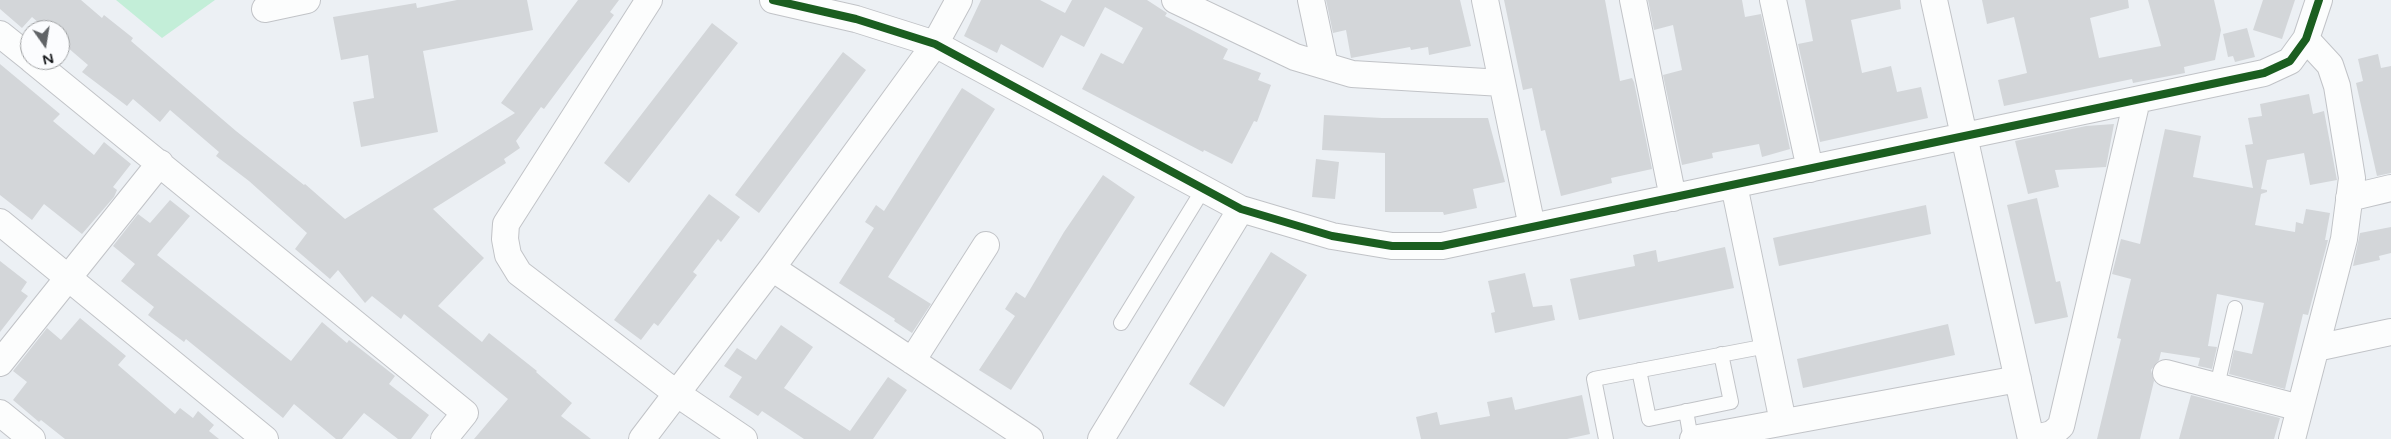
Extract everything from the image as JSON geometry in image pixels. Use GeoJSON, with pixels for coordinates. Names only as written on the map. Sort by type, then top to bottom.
{"type":"FeatureCollection","features":[{"type":"Feature","properties":{"kind":"street"},"geometry":{"type":"LineString","coordinates":[[265,9],[307,0]]}},
{"type":"Feature","properties":{"kind":"street"},"geometry":{"type":"LineString","coordinates":[[649,0],[506,224],[504,239],[508,255],[519,273],[676,393],[744,439]]}},
{"type":"Feature","properties":{"kind":"street"},"geometry":{"type":"LineString","coordinates":[[773,0],[857,10],[935,44],[1241,208],[1332,236],[1392,246],[1442,246],[2264,73],[2290,62],[2306,39],[2319,0]]}},
{"type":"Feature","properties":{"kind":"street"},"geometry":{"type":"LineString","coordinates":[[642,439],[772,268],[935,44],[959,0]]}},
{"type":"Feature","properties":{"kind":"street"},"geometry":{"type":"LineString","coordinates":[[1175,0],[1295,57],[1352,74],[1502,83]]}},
{"type":"Feature","properties":{"kind":"street"},"geometry":{"type":"LineString","coordinates":[[1311,0],[1325,66]]}},
{"type":"Feature","properties":{"kind":"street"},"geometry":{"type":"LineString","coordinates":[[1485,0],[1532,227]]}},
{"type":"Feature","properties":{"kind":"street"},"geometry":{"type":"LineString","coordinates":[[1633,0],[1673,198]]}},
{"type":"Feature","properties":{"kind":"street"},"geometry":{"type":"LineString","coordinates":[[1773,0],[1810,169]]}},
{"type":"Feature","properties":{"kind":"street"},"geometry":{"type":"LineString","coordinates":[[1934,0],[2031,439],[2052,434],[2061,426],[2137,100]]}},
{"type":"Feature","properties":{"kind":"street"},"geometry":{"type":"LineString","coordinates":[[0,34],[20,50]]}},
{"type":"Feature","properties":{"kind":"street"},"geometry":{"type":"LineString","coordinates":[[2292,439],[2344,239],[2352,178],[2337,86],[2330,65],[2306,39]]}},
{"type":"Feature","properties":{"kind":"street"},"geometry":{"type":"LineString","coordinates":[[45,70],[464,413],[444,439]]}},
{"type":"Feature","properties":{"kind":"street"},"geometry":{"type":"LineString","coordinates":[[0,363],[70,278],[160,163]]}},
{"type":"Feature","properties":{"kind":"street"},"geometry":{"type":"LineString","coordinates":[[1734,185],[1783,422]]}},
{"type":"Feature","properties":{"kind":"street"},"geometry":{"type":"LineString","coordinates":[[2350,198],[2391,188]]}},
{"type":"Feature","properties":{"kind":"street"},"geometry":{"type":"LineString","coordinates":[[1101,439],[1241,208]]}},
{"type":"Feature","properties":{"kind":"street"},"geometry":{"type":"LineString","coordinates":[[0,222],[265,439]]}},
{"type":"Feature","properties":{"kind":"street"},"geometry":{"type":"LineString","coordinates":[[912,361],[986,246]]}},
{"type":"Feature","properties":{"kind":"street"},"geometry":{"type":"LineString","coordinates":[[772,268],[1030,439]]}},
{"type":"Feature","properties":{"kind":"street"},"geometry":{"type":"LineString","coordinates":[[2316,348],[2391,332]]}},
{"type":"Feature","properties":{"kind":"street"},"geometry":{"type":"LineString","coordinates":[[2166,373],[2300,408]]}},
{"type":"Feature","properties":{"kind":"street"},"geometry":{"type":"LineString","coordinates":[[1692,439],[2018,379]]}},
{"type":"Feature","properties":{"kind":"street"},"geometry":{"type":"LineString","coordinates":[[0,413],[32,439]]}},
{"type":"Feature","properties":{"kind":"lane"},"geometry":{"type":"LineString","coordinates":[[1121,323],[1204,188]]}},
{"type":"Feature","properties":{"kind":"lane"},"geometry":{"type":"LineString","coordinates":[[2217,386],[2235,308]]}},
{"type":"Feature","properties":{"kind":"lane"},"geometry":{"type":"LineString","coordinates":[[1606,439],[1594,379],[1767,346]]}},
{"type":"Feature","properties":{"kind":"lane"},"geometry":{"type":"LineString","coordinates":[[1639,370],[1649,419],[1730,402],[1721,354]]}},
{"type":"Feature","properties":{"kind":"lane"},"geometry":{"type":"LineString","coordinates":[[1686,411],[1692,439]]}},
{"type":"Feature","properties":{"kind":"green space"},"geometry":{"type":"Polygon","coordinates":[[[116,0],[215,0],[162,38],[116,0]]]}},
{"type":"Feature","properties":{"kind":"building"},"geometry":{"type":"Polygon","coordinates":[[[0,0],[81,0],[102,18],[104,15],[133,38],[131,41],[236,131],[305,184],[345,219],[515,113],[501,103],[578,0],[619,0],[610,12],[614,15],[544,109],[541,107],[516,141],[520,148],[504,159],[506,163],[433,209],[484,258],[438,306],[482,342],[489,333],[537,371],[572,403],[561,416],[591,439],[474,439],[508,399],[404,314],[401,319],[372,296],[365,303],[338,270],[330,279],[295,249],[307,233],[249,181],[216,156],[219,152],[170,110],[160,122],[133,99],[127,106],[82,72],[88,65],[70,50],[70,20],[35,20],[32,17],[29,20],[20,20],[20,26],[0,9],[0,0]]]}},
{"type":"Feature","properties":{"kind":"building"},"geometry":{"type":"Polygon","coordinates":[[[457,0],[527,0],[533,30],[423,51],[438,132],[361,147],[353,102],[374,98],[368,55],[341,60],[333,17],[416,3],[417,8],[457,0]]]}},
{"type":"Feature","properties":{"kind":"building"},"geometry":{"type":"Polygon","coordinates":[[[981,0],[1040,0],[1065,13],[1072,0],[1147,0],[1167,13],[1165,16],[1228,49],[1223,59],[1261,73],[1258,80],[1271,85],[1257,122],[1254,121],[1232,164],[1204,150],[1203,152],[1082,89],[1101,53],[1123,64],[1143,28],[1105,7],[1084,47],[1061,35],[1043,68],[1001,44],[997,53],[964,36],[981,0]]]}},
{"type":"Feature","properties":{"kind":"building"},"geometry":{"type":"Polygon","coordinates":[[[1326,0],[1460,0],[1471,46],[1429,55],[1428,47],[1411,50],[1410,47],[1351,58],[1346,30],[1333,33],[1326,0]]]}},
{"type":"Feature","properties":{"kind":"building"},"geometry":{"type":"Polygon","coordinates":[[[1504,0],[1605,0],[1620,81],[1632,78],[1634,82],[1652,169],[1611,178],[1612,183],[1561,196],[1545,130],[1541,131],[1532,88],[1523,90],[1504,0]]]}},
{"type":"Feature","properties":{"kind":"building"},"geometry":{"type":"Polygon","coordinates":[[[1648,0],[1742,0],[1745,17],[1761,14],[1790,149],[1762,157],[1759,144],[1712,153],[1713,158],[1682,165],[1663,75],[1682,70],[1673,25],[1654,30],[1648,0]]]}},
{"type":"Feature","properties":{"kind":"building"},"geometry":{"type":"Polygon","coordinates":[[[1805,0],[1900,0],[1901,9],[1851,20],[1862,73],[1891,66],[1897,92],[1921,87],[1928,118],[1820,142],[1798,44],[1813,41],[1805,0]]]}},
{"type":"Feature","properties":{"kind":"building"},"geometry":{"type":"Polygon","coordinates":[[[1982,0],[2128,0],[2129,8],[2090,18],[2099,58],[2161,46],[2148,0],[2214,0],[2221,30],[2215,60],[2184,67],[2185,73],[2133,83],[2132,79],[2004,106],[1998,80],[2027,73],[2014,17],[1987,24],[1982,0]]]}},
{"type":"Feature","properties":{"kind":"building"},"geometry":{"type":"Polygon","coordinates":[[[2263,0],[2295,0],[2282,39],[2253,30],[2263,0]]]}},
{"type":"Feature","properties":{"kind":"building"},"geometry":{"type":"Polygon","coordinates":[[[712,23],[738,43],[629,183],[604,163],[712,23]]]}},
{"type":"Feature","properties":{"kind":"building"},"geometry":{"type":"Polygon","coordinates":[[[2247,28],[2255,57],[2235,62],[2233,56],[2228,57],[2223,34],[2247,28]]]}},
{"type":"Feature","properties":{"kind":"building"},"geometry":{"type":"Polygon","coordinates":[[[843,52],[866,70],[759,213],[735,195],[843,52]]]}},
{"type":"Feature","properties":{"kind":"building"},"geometry":{"type":"Polygon","coordinates":[[[2378,54],[2381,68],[2391,66],[2391,173],[2377,176],[2356,83],[2363,81],[2358,59],[2378,54]]]}},
{"type":"Feature","properties":{"kind":"building"},"geometry":{"type":"Polygon","coordinates":[[[0,64],[60,114],[53,121],[94,155],[104,142],[131,164],[113,187],[117,190],[114,197],[82,234],[44,204],[32,220],[0,195],[0,64]]]}},
{"type":"Feature","properties":{"kind":"building"},"geometry":{"type":"Polygon","coordinates":[[[962,88],[995,109],[888,277],[931,304],[912,333],[894,321],[895,319],[839,283],[874,228],[865,222],[876,205],[884,211],[962,88]]]}},
{"type":"Feature","properties":{"kind":"building"},"geometry":{"type":"Polygon","coordinates":[[[2309,94],[2313,114],[2324,111],[2337,180],[2310,185],[2304,153],[2267,160],[2261,189],[2267,190],[2267,192],[2261,194],[2255,225],[2295,232],[2296,222],[2303,224],[2306,209],[2330,213],[2325,240],[2328,240],[2308,315],[2303,314],[2285,389],[2229,374],[2234,350],[2252,354],[2264,303],[2217,294],[2208,346],[2217,347],[2212,369],[2198,366],[2200,358],[2161,352],[2159,360],[2151,370],[2154,381],[2140,439],[2097,439],[2121,339],[2117,338],[2131,279],[2112,274],[2121,239],[2140,244],[2165,129],[2201,136],[2193,177],[2253,188],[2245,145],[2253,144],[2248,118],[2262,116],[2260,104],[2309,94]]]}},
{"type":"Feature","properties":{"kind":"building"},"geometry":{"type":"Polygon","coordinates":[[[1324,115],[1382,118],[1488,118],[1505,182],[1473,189],[1477,208],[1444,215],[1443,212],[1385,212],[1385,153],[1322,150],[1324,115]]]}},
{"type":"Feature","properties":{"kind":"building"},"geometry":{"type":"Polygon","coordinates":[[[2114,124],[2106,167],[2055,170],[2059,187],[2028,194],[2015,141],[2086,126],[2114,124]]]}},
{"type":"Feature","properties":{"kind":"building"},"geometry":{"type":"Polygon","coordinates":[[[1316,159],[1339,162],[1335,199],[1312,197],[1316,159]]]}},
{"type":"Feature","properties":{"kind":"building"},"geometry":{"type":"Polygon","coordinates":[[[1103,175],[1135,197],[1011,390],[979,370],[1015,316],[1005,309],[1016,292],[1025,298],[1064,232],[1103,175]]]}},
{"type":"Feature","properties":{"kind":"building"},"geometry":{"type":"Polygon","coordinates":[[[709,194],[740,217],[721,242],[718,239],[693,272],[697,275],[658,326],[654,323],[641,340],[614,320],[709,194]]]}},
{"type":"Feature","properties":{"kind":"building"},"geometry":{"type":"Polygon","coordinates":[[[2037,198],[2056,282],[2060,281],[2068,317],[2035,324],[2007,205],[2037,198]]]}},
{"type":"Feature","properties":{"kind":"building"},"geometry":{"type":"Polygon","coordinates":[[[170,200],[190,216],[157,255],[291,361],[322,322],[347,343],[349,340],[395,376],[389,384],[429,415],[411,439],[398,439],[364,413],[342,439],[336,439],[294,404],[283,418],[186,339],[184,342],[148,315],[154,307],[121,281],[135,264],[113,246],[138,214],[150,223],[170,200]]]}},
{"type":"Feature","properties":{"kind":"building"},"geometry":{"type":"Polygon","coordinates":[[[1926,205],[1931,234],[1779,266],[1773,238],[1926,205]]]}},
{"type":"Feature","properties":{"kind":"building"},"geometry":{"type":"Polygon","coordinates":[[[2391,227],[2391,253],[2379,256],[2380,260],[2353,266],[2360,233],[2391,227]]]}},
{"type":"Feature","properties":{"kind":"building"},"geometry":{"type":"Polygon","coordinates":[[[1725,247],[1734,288],[1579,320],[1570,279],[1635,266],[1633,255],[1656,250],[1658,262],[1725,247]]]}},
{"type":"Feature","properties":{"kind":"building"},"geometry":{"type":"Polygon","coordinates":[[[1271,252],[1307,275],[1224,407],[1189,384],[1271,252]]]}},
{"type":"Feature","properties":{"kind":"building"},"geometry":{"type":"Polygon","coordinates":[[[0,261],[27,282],[21,291],[28,296],[0,332],[0,261]]]}},
{"type":"Feature","properties":{"kind":"building"},"geometry":{"type":"Polygon","coordinates":[[[1525,273],[1533,307],[1552,305],[1555,320],[1495,333],[1491,313],[1495,312],[1488,281],[1525,273]]]}},
{"type":"Feature","properties":{"kind":"building"},"geometry":{"type":"Polygon","coordinates":[[[80,318],[126,356],[118,365],[175,414],[180,408],[193,418],[198,411],[214,425],[209,431],[219,439],[65,439],[41,420],[39,422],[13,400],[27,382],[13,371],[47,328],[61,340],[80,318]]]}},
{"type":"Feature","properties":{"kind":"building"},"geometry":{"type":"Polygon","coordinates":[[[1948,324],[1955,355],[1803,388],[1797,359],[1948,324]]]}},
{"type":"Feature","properties":{"kind":"building"},"geometry":{"type":"Polygon","coordinates":[[[781,325],[813,347],[784,388],[850,431],[888,377],[907,390],[873,439],[804,439],[762,411],[758,416],[729,397],[742,377],[724,366],[737,348],[756,360],[781,325]]]}},
{"type":"Feature","properties":{"kind":"building"},"geometry":{"type":"Polygon","coordinates":[[[1582,395],[1590,434],[1567,439],[1421,439],[1416,417],[1437,412],[1440,425],[1490,416],[1487,402],[1512,397],[1515,410],[1582,395]]]}},
{"type":"Feature","properties":{"kind":"building"},"geometry":{"type":"Polygon","coordinates":[[[2191,395],[2280,418],[2274,439],[2179,439],[2191,395]]]}},
{"type":"Feature","properties":{"kind":"cycle path"},"geometry":{"type":"LineString","coordinates":[[773,0],[856,19],[935,44],[1241,209],[1332,236],[1392,246],[1442,246],[2264,73],[2290,61],[2306,39],[2319,0]]}}]}
